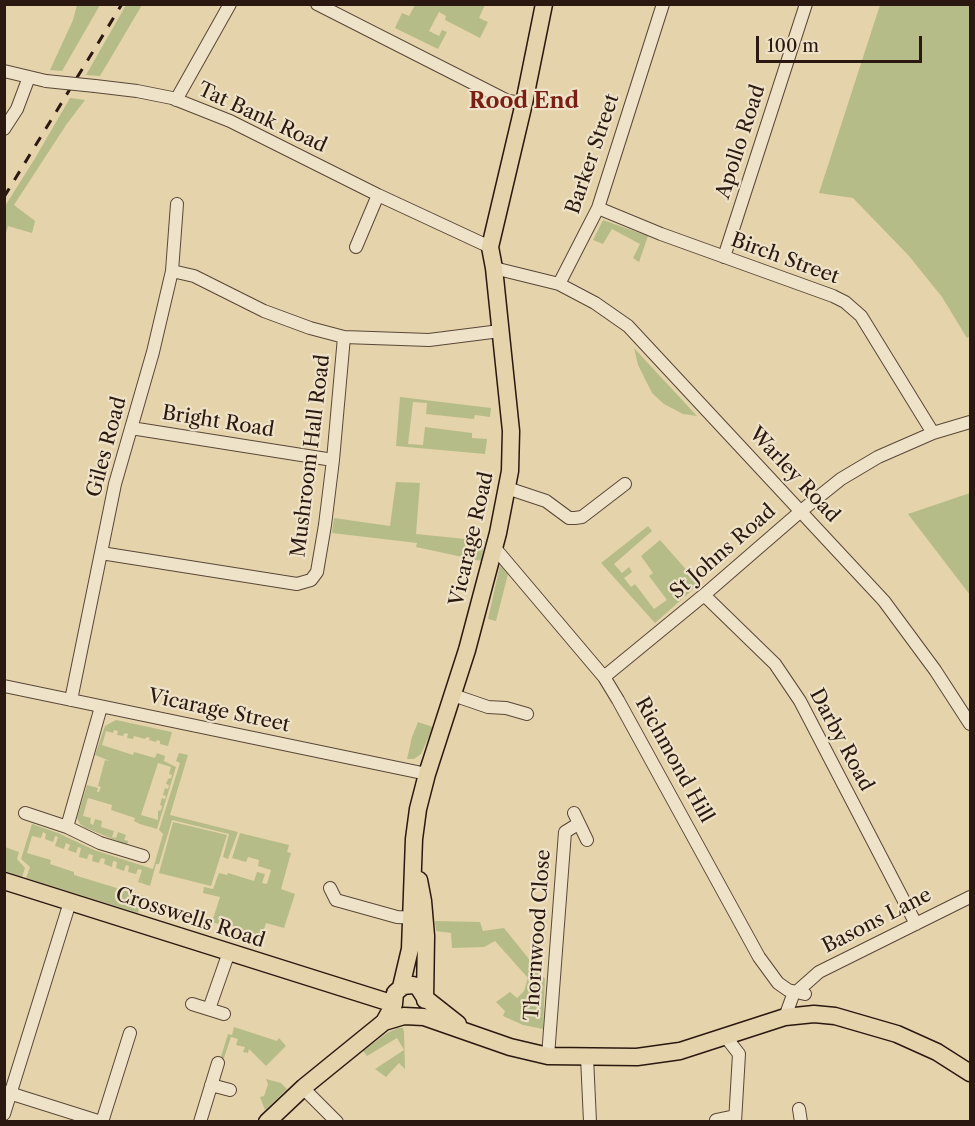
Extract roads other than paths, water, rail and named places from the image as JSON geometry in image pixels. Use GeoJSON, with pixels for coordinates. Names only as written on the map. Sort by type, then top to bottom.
{"type":"FeatureCollection","features":[{"type":"Feature","properties":{"kind":"main road"},"geometry":{"type":"LineString","coordinates":[[490,247],[524,103],[544,4]]}},
{"type":"Feature","properties":{"kind":"main road","name":"Vicarage Road"},"geometry":{"type":"LineString","coordinates":[[267,1122],[303,1088],[384,1022],[402,1003],[410,949],[418,918],[420,884],[414,865],[414,839],[418,809],[467,650],[494,547],[510,471],[511,431],[490,247]]}},
{"type":"Feature","properties":{"kind":"main road","name":"Crosswells Road"},"geometry":{"type":"LineString","coordinates":[[4,881],[364,994],[402,1003]]}},
{"type":"Feature","properties":{"kind":"main road","name":"Vicarage Road"},"geometry":{"type":"LineString","coordinates":[[402,1003],[422,1011],[425,1004],[427,967],[418,918]]}},
{"type":"Feature","properties":{"kind":"main road"},"geometry":{"type":"LineString","coordinates":[[470,1033],[425,998],[418,987],[409,985],[402,1003],[438,1021],[470,1033],[510,1047],[548,1056],[637,1057],[680,1051],[785,1017],[807,1014],[835,1016],[897,1034],[937,1052],[970,1073]]}},
{"type":"Feature","properties":{"kind":"street"},"geometry":{"type":"LineString","coordinates":[[176,100],[230,4]]}},
{"type":"Feature","properties":{"kind":"street"},"geometry":{"type":"LineString","coordinates":[[317,4],[508,101],[524,103]]}},
{"type":"Feature","properties":{"kind":"street","name":"Barker Street"},"geometry":{"type":"LineString","coordinates":[[558,284],[598,208],[663,4]]}},
{"type":"Feature","properties":{"kind":"street","name":"Apollo Road"},"geometry":{"type":"LineString","coordinates":[[724,257],[806,4]]}},
{"type":"Feature","properties":{"kind":"street","name":"Tat Bank Road"},"geometry":{"type":"LineString","coordinates":[[4,70],[46,81],[137,91],[176,100],[230,121],[378,195],[490,247]]}},
{"type":"Feature","properties":{"kind":"street"},"geometry":{"type":"LineString","coordinates":[[4,129],[17,109],[29,77]]}},
{"type":"Feature","properties":{"kind":"street"},"geometry":{"type":"LineString","coordinates":[[356,248],[378,195]]}},
{"type":"Feature","properties":{"kind":"street","name":"Giles Road"},"geometry":{"type":"LineString","coordinates":[[71,700],[115,484],[153,352],[172,271],[177,204]]}},
{"type":"Feature","properties":{"kind":"street","name":"Birch Street"},"geometry":{"type":"LineString","coordinates":[[598,208],[845,302],[861,316],[933,433]]}},
{"type":"Feature","properties":{"kind":"street"},"geometry":{"type":"LineString","coordinates":[[494,268],[558,284]]}},
{"type":"Feature","properties":{"kind":"street"},"geometry":{"type":"LineString","coordinates":[[172,271],[194,276],[282,318],[344,337],[429,340],[500,331]]}},
{"type":"Feature","properties":{"kind":"street","name":"Warley Road"},"geometry":{"type":"LineString","coordinates":[[558,284],[595,303],[628,326],[884,601],[935,670],[970,724]]}},
{"type":"Feature","properties":{"kind":"street","name":"Mushroom Hall Road"},"geometry":{"type":"LineString","coordinates":[[101,553],[297,584],[311,580],[317,572],[333,460],[344,337]]}},
{"type":"Feature","properties":{"kind":"street","name":"St Johns Road"},"geometry":{"type":"LineString","coordinates":[[604,677],[841,479],[878,457],[933,433],[970,422]]}},
{"type":"Feature","properties":{"kind":"street","name":"Bright Road"},"geometry":{"type":"LineString","coordinates":[[131,428],[333,460]]}},
{"type":"Feature","properties":{"kind":"street"},"geometry":{"type":"LineString","coordinates":[[507,488],[546,501],[569,518],[575,518],[582,517],[625,484]]}},
{"type":"Feature","properties":{"kind":"street","name":"Richmond Hill"},"geometry":{"type":"LineString","coordinates":[[494,547],[604,677],[759,957],[778,983],[788,990],[802,990]]}},
{"type":"Feature","properties":{"kind":"street","name":"Darby Road"},"geometry":{"type":"LineString","coordinates":[[704,595],[775,664],[800,701],[916,924]]}},
{"type":"Feature","properties":{"kind":"street","name":"Vicarage Street"},"geometry":{"type":"LineString","coordinates":[[4,686],[427,774]]}},
{"type":"Feature","properties":{"kind":"street"},"geometry":{"type":"LineString","coordinates":[[453,695],[488,707],[506,708],[527,714]]}},
{"type":"Feature","properties":{"kind":"street"},"geometry":{"type":"LineString","coordinates":[[67,827],[101,707]]}},
{"type":"Feature","properties":{"kind":"street"},"geometry":{"type":"LineString","coordinates":[[26,813],[67,827],[100,843],[143,856]]}},
{"type":"Feature","properties":{"kind":"street","name":"Thornwood Close"},"geometry":{"type":"LineString","coordinates":[[548,1056],[565,832],[576,819],[587,840]]}},
{"type":"Feature","properties":{"kind":"street"},"geometry":{"type":"LineString","coordinates":[[330,888],[336,900],[397,917],[418,918]]}},
{"type":"Feature","properties":{"kind":"street","name":"Basons Lane"},"geometry":{"type":"LineString","coordinates":[[785,1017],[793,994],[802,990],[819,972],[970,897]]}},
{"type":"Feature","properties":{"kind":"street"},"geometry":{"type":"LineString","coordinates":[[4,1114],[8,1093],[69,902]]}},
{"type":"Feature","properties":{"kind":"street"},"geometry":{"type":"LineString","coordinates":[[209,1009],[229,952]]}},
{"type":"Feature","properties":{"kind":"street"},"geometry":{"type":"LineString","coordinates":[[802,990],[807,1014]]}},
{"type":"Feature","properties":{"kind":"street"},"geometry":{"type":"LineString","coordinates":[[192,1004],[224,1014]]}},
{"type":"Feature","properties":{"kind":"street"},"geometry":{"type":"LineString","coordinates":[[8,1093],[102,1122],[130,1033]]}},
{"type":"Feature","properties":{"kind":"street"},"geometry":{"type":"LineString","coordinates":[[716,1120],[735,1119],[739,1054],[725,1036]]}},
{"type":"Feature","properties":{"kind":"street"},"geometry":{"type":"LineString","coordinates":[[586,1057],[590,1122]]}},
{"type":"Feature","properties":{"kind":"street"},"geometry":{"type":"LineString","coordinates":[[200,1122],[218,1063]]}},
{"type":"Feature","properties":{"kind":"street"},"geometry":{"type":"LineString","coordinates":[[211,1085],[230,1090]]}},
{"type":"Feature","properties":{"kind":"street"},"geometry":{"type":"LineString","coordinates":[[303,1088],[337,1122]]}},
{"type":"Feature","properties":{"kind":"railway"},"geometry":{"type":"LineString","coordinates":[[4,197],[122,4]]}},
{"type":"Feature","properties":{"kind":"district","name":"Rood End"},"geometry":{"type":"Point","coordinates":[524,102]}}]}
